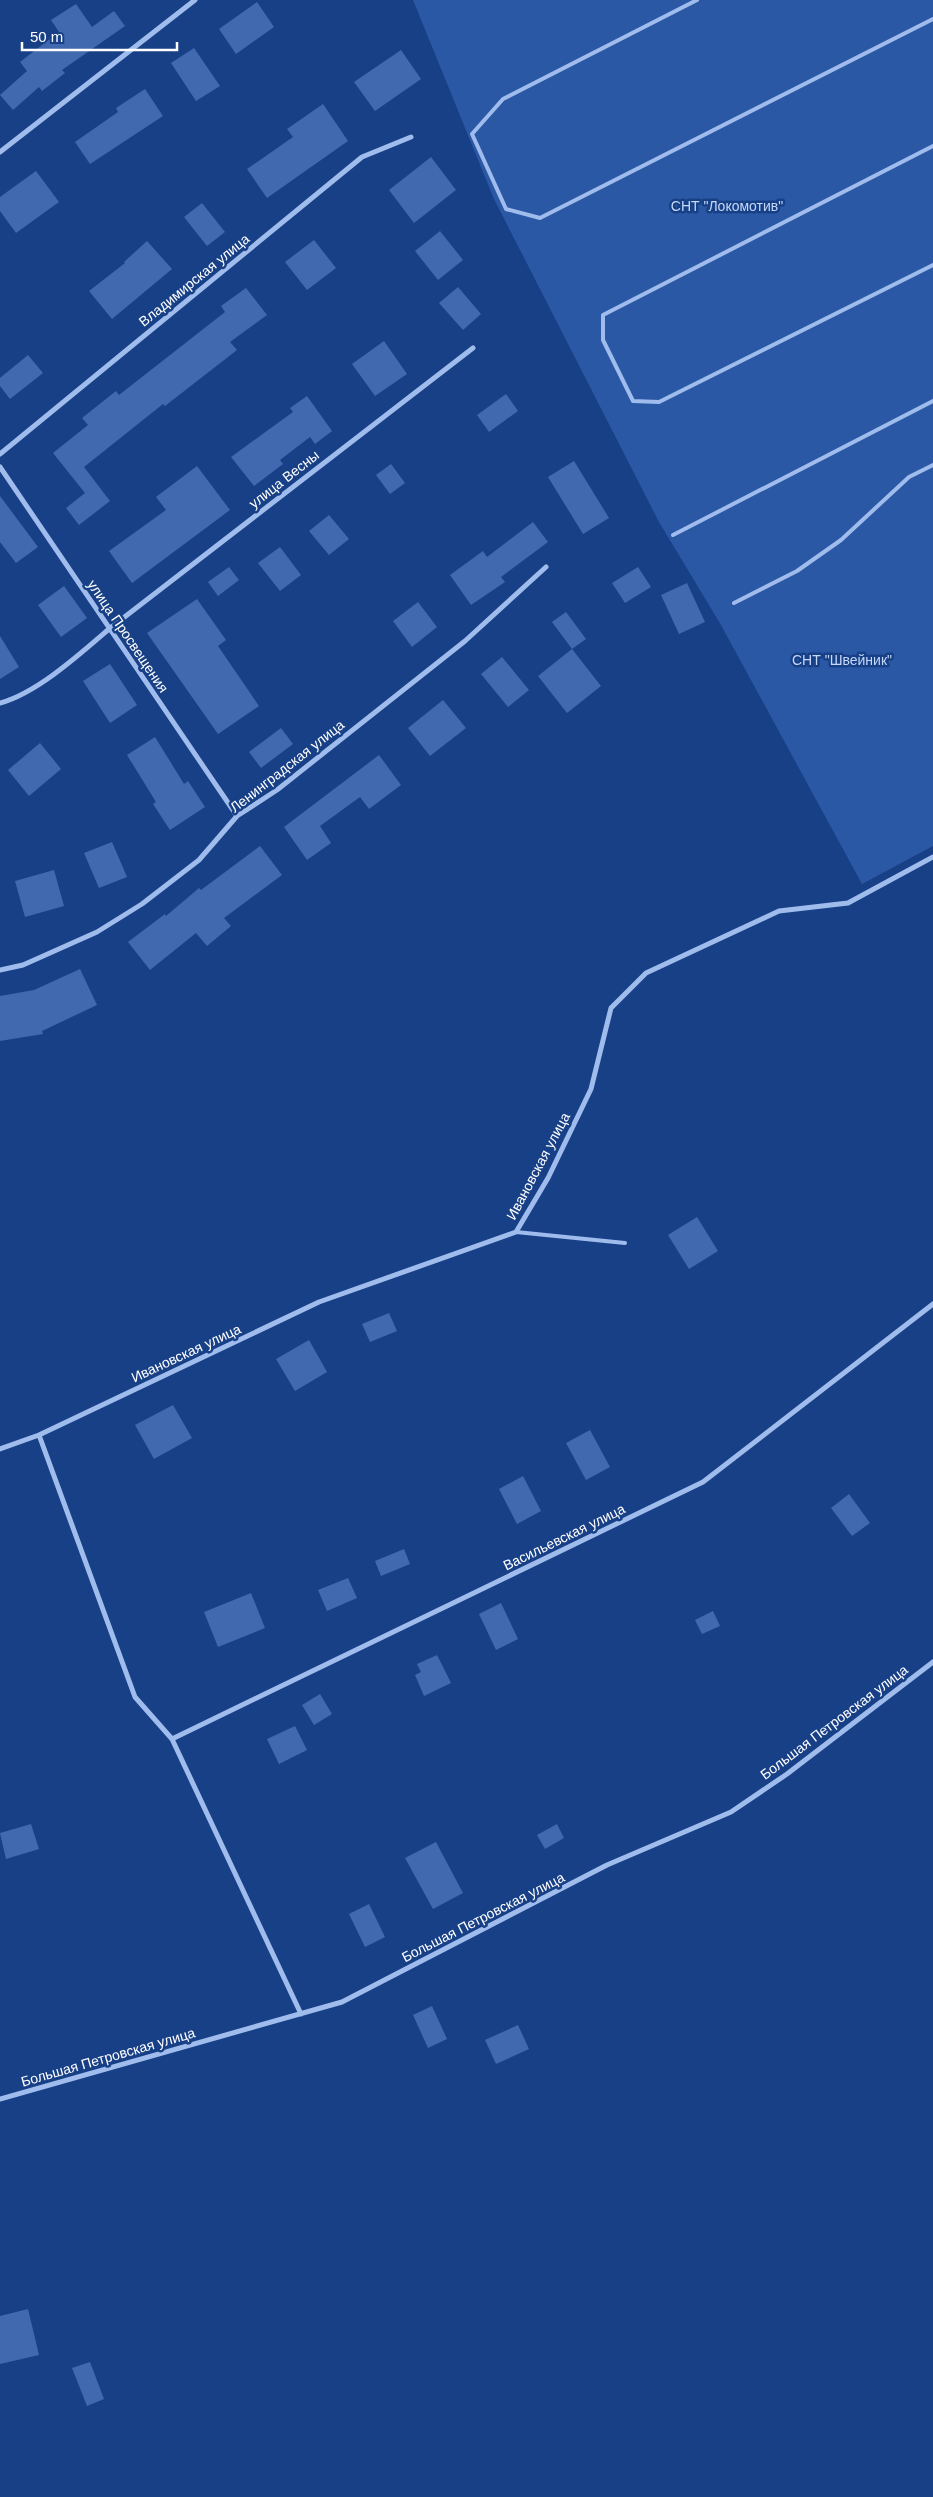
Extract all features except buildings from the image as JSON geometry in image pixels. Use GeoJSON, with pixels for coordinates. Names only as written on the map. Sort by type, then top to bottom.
{"type":"FeatureCollection","features":[{"type":"Feature","properties":{"kind":"street"},"geometry":{"type":"LineString","coordinates":[[0,152],[195,0]]}},
{"type":"Feature","properties":{"kind":"street","name":"Владимирская улица"},"geometry":{"type":"LineString","coordinates":[[0,454],[362,157],[411,138]]}},
{"type":"Feature","properties":{"kind":"street","name":"улица Весны"},"geometry":{"type":"LineString","coordinates":[[0,703],[12,700],[68,664],[110,629],[473,348]]}},
{"type":"Feature","properties":{"kind":"street","name":"улица Просвещения"},"geometry":{"type":"LineString","coordinates":[[0,467],[238,816]]}},
{"type":"Feature","properties":{"kind":"street","name":"Ленинградская улица"},"geometry":{"type":"LineString","coordinates":[[0,970],[23,965],[97,932],[142,904],[199,860],[238,816],[277,790],[465,640],[546,567]]}},
{"type":"Feature","properties":{"kind":"street","name":"Ивановская улица"},"geometry":{"type":"LineString","coordinates":[[0,1449],[39,1435],[319,1302],[516,1232],[548,1178],[591,1089],[611,1008],[646,973],[779,911],[848,903],[933,857]]}},
{"type":"Feature","properties":{"kind":"street","name":"Васильевская улица"},"geometry":{"type":"LineString","coordinates":[[172,1739],[703,1482],[933,1304]]}},
{"type":"Feature","properties":{"kind":"street"},"geometry":{"type":"LineString","coordinates":[[39,1435],[135,1698],[172,1739],[302,2014]]}},
{"type":"Feature","properties":{"kind":"street","name":"Большая Петровская улица"},"geometry":{"type":"LineString","coordinates":[[0,2099],[342,2002],[607,1865],[730,1812],[787,1774],[933,1662]]}},
{"type":"Feature","properties":{"kind":"lane"},"geometry":{"type":"LineString","coordinates":[[697,0],[503,99],[472,134],[506,209],[540,218],[933,19]]}},
{"type":"Feature","properties":{"kind":"lane"},"geometry":{"type":"LineString","coordinates":[[933,146],[603,314],[603,340],[633,401],[660,402],[933,265]]}},
{"type":"Feature","properties":{"kind":"lane"},"geometry":{"type":"LineString","coordinates":[[673,535],[933,401]]}},
{"type":"Feature","properties":{"kind":"lane"},"geometry":{"type":"LineString","coordinates":[[734,603],[797,571],[841,540],[909,476],[933,465]]}},
{"type":"Feature","properties":{"kind":"lane"},"geometry":{"type":"LineString","coordinates":[[516,1232],[624,1243]]}},
{"type":"Feature","properties":{"kind":"green space","name":"СНТ \"Локомотив\""},"geometry":{"type":"Polygon","coordinates":[[[413,0],[933,0],[933,846],[862,884],[721,625],[659,522],[494,199],[413,0]]]}},
{"type":"Feature","properties":{"kind":"park label","name":"СНТ \"Швейник\""},"geometry":{"type":"Point","coordinates":[842,660]}}]}
